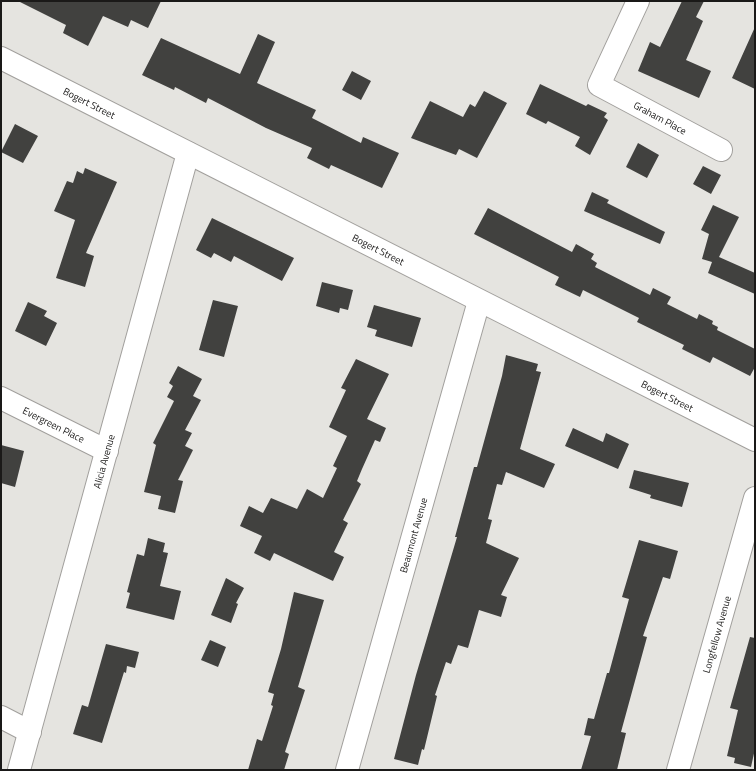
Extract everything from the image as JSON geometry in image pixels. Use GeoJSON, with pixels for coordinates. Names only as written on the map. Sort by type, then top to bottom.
{"type":"FeatureCollection","features":[{"type":"Feature","properties":{"kind":"street","name":"Graham Place"},"geometry":{"type":"LineString","coordinates":[[638,1],[599,85],[722,150]]}},
{"type":"Feature","properties":{"kind":"street","name":"Bogert Street"},"geometry":{"type":"LineString","coordinates":[[1,58],[755,440]]}},
{"type":"Feature","properties":{"kind":"street","name":"Alicia Avenue"},"geometry":{"type":"LineString","coordinates":[[19,770],[188,153]]}},
{"type":"Feature","properties":{"kind":"street","name":"Beaumont Avenue"},"geometry":{"type":"LineString","coordinates":[[347,770],[479,301]]}},
{"type":"Feature","properties":{"kind":"street","name":"Evergreen Place"},"geometry":{"type":"LineString","coordinates":[[1,398],[107,451]]}},
{"type":"Feature","properties":{"kind":"street","name":"Longfellow Avenue"},"geometry":{"type":"LineString","coordinates":[[678,770],[755,498]]}},
{"type":"Feature","properties":{"kind":"street"},"geometry":{"type":"LineString","coordinates":[[1,717],[30,732]]}},
{"type":"Feature","properties":{"kind":"building"},"geometry":{"type":"Polygon","coordinates":[[[18,1],[161,1],[148,28],[131,20],[128,27],[103,16],[88,46],[63,33],[66,25],[18,1]]]}},
{"type":"Feature","properties":{"kind":"building"},"geometry":{"type":"Polygon","coordinates":[[[682,1],[704,1],[696,17],[703,21],[686,60],[711,71],[699,98],[638,71],[650,42],[660,47],[682,1]]]}},
{"type":"Feature","properties":{"kind":"building"},"geometry":{"type":"Polygon","coordinates":[[[755,27],[755,89],[732,78],[755,27]]]}},
{"type":"Feature","properties":{"kind":"building"},"geometry":{"type":"Polygon","coordinates":[[[258,34],[275,42],[257,83],[316,110],[312,118],[361,143],[363,137],[399,153],[382,188],[331,165],[329,169],[307,158],[312,148],[266,128],[208,98],[206,103],[175,87],[174,90],[142,75],[161,38],[240,74],[258,34]]]}},
{"type":"Feature","properties":{"kind":"building"},"geometry":{"type":"Polygon","coordinates":[[[352,71],[371,81],[361,100],[342,90],[352,71]]]}},
{"type":"Feature","properties":{"kind":"building"},"geometry":{"type":"Polygon","coordinates":[[[540,84],[586,106],[588,104],[607,113],[604,117],[608,120],[590,155],[575,146],[580,137],[548,121],[546,124],[526,114],[540,84]]]}},
{"type":"Feature","properties":{"kind":"building"},"geometry":{"type":"Polygon","coordinates":[[[484,91],[507,103],[477,158],[459,149],[456,155],[411,138],[430,101],[463,117],[470,104],[475,107],[484,91]]]}},
{"type":"Feature","properties":{"kind":"building"},"geometry":{"type":"Polygon","coordinates":[[[15,124],[38,136],[23,163],[1,152],[15,124]]]}},
{"type":"Feature","properties":{"kind":"building"},"geometry":{"type":"Polygon","coordinates":[[[638,143],[659,155],[647,178],[626,167],[638,143]]]}},
{"type":"Feature","properties":{"kind":"building"},"geometry":{"type":"Polygon","coordinates":[[[703,166],[721,175],[711,194],[693,184],[703,166]]]}},
{"type":"Feature","properties":{"kind":"building"},"geometry":{"type":"Polygon","coordinates":[[[85,168],[117,182],[86,253],[94,256],[85,287],[56,278],[75,220],[54,211],[67,181],[73,183],[77,171],[83,174],[85,168]]]}},
{"type":"Feature","properties":{"kind":"building"},"geometry":{"type":"Polygon","coordinates":[[[592,192],[609,200],[607,203],[665,232],[660,244],[584,211],[592,192]]]}},
{"type":"Feature","properties":{"kind":"building"},"geometry":{"type":"Polygon","coordinates":[[[713,205],[739,217],[719,257],[755,273],[755,294],[708,273],[712,262],[702,259],[709,234],[701,230],[713,205]]]}},
{"type":"Feature","properties":{"kind":"building"},"geometry":{"type":"Polygon","coordinates":[[[488,208],[572,252],[576,244],[594,254],[591,259],[597,263],[595,267],[650,295],[653,288],[671,297],[667,304],[697,319],[699,314],[713,321],[712,324],[718,327],[717,330],[755,349],[755,367],[750,376],[713,357],[710,363],[682,349],[684,345],[637,322],[639,318],[583,290],[580,297],[555,285],[559,277],[474,234],[488,208]]]}},
{"type":"Feature","properties":{"kind":"building"},"geometry":{"type":"Polygon","coordinates":[[[212,218],[294,258],[282,281],[234,256],[231,262],[214,253],[211,258],[196,250],[212,218]]]}},
{"type":"Feature","properties":{"kind":"building"},"geometry":{"type":"Polygon","coordinates":[[[322,282],[353,290],[348,310],[340,308],[339,313],[316,306],[322,282]]]}},
{"type":"Feature","properties":{"kind":"building"},"geometry":{"type":"Polygon","coordinates":[[[213,300],[238,306],[224,357],[199,350],[213,300]]]}},
{"type":"Feature","properties":{"kind":"building"},"geometry":{"type":"Polygon","coordinates":[[[28,302],[47,311],[44,316],[57,323],[46,346],[15,331],[28,302]]]}},
{"type":"Feature","properties":{"kind":"building"},"geometry":{"type":"Polygon","coordinates":[[[374,305],[421,318],[412,347],[375,336],[377,330],[367,327],[374,305]]]}},
{"type":"Feature","properties":{"kind":"building"},"geometry":{"type":"Polygon","coordinates":[[[506,355],[538,364],[536,371],[541,372],[520,449],[555,464],[544,488],[506,472],[502,485],[497,484],[488,519],[492,520],[486,543],[519,558],[501,595],[507,597],[501,617],[479,610],[468,648],[458,645],[451,664],[446,662],[435,695],[437,696],[424,750],[422,749],[418,765],[394,759],[416,675],[457,537],[455,537],[474,467],[477,467],[502,376],[506,355]]]}},
{"type":"Feature","properties":{"kind":"building"},"geometry":{"type":"Polygon","coordinates":[[[356,359],[389,374],[367,419],[386,428],[380,442],[375,440],[357,481],[361,484],[343,520],[348,523],[334,552],[344,557],[333,581],[274,553],[270,561],[254,553],[262,536],[240,526],[249,506],[263,513],[271,498],[297,509],[307,489],[323,498],[337,468],[333,466],[347,436],[329,427],[346,390],[341,388],[356,359]]]}},
{"type":"Feature","properties":{"kind":"building"},"geometry":{"type":"Polygon","coordinates":[[[178,366],[202,379],[193,396],[201,400],[185,430],[192,433],[185,446],[193,450],[178,480],[183,481],[175,513],[158,509],[161,496],[144,492],[156,445],[153,443],[174,401],[167,397],[173,386],[169,383],[178,366]]]}},
{"type":"Feature","properties":{"kind":"building"},"geometry":{"type":"Polygon","coordinates":[[[573,428],[603,442],[606,433],[629,444],[618,469],[565,446],[573,428]]]}},
{"type":"Feature","properties":{"kind":"building"},"geometry":{"type":"Polygon","coordinates":[[[1,445],[24,451],[15,487],[1,483],[1,445]]]}},
{"type":"Feature","properties":{"kind":"building"},"geometry":{"type":"Polygon","coordinates":[[[634,470],[689,483],[682,507],[650,498],[651,495],[629,488],[634,470]]]}},
{"type":"Feature","properties":{"kind":"building"},"geometry":{"type":"Polygon","coordinates":[[[148,538],[165,543],[163,552],[168,553],[160,586],[181,591],[174,620],[126,608],[130,593],[127,592],[137,554],[144,556],[148,538]]]}},
{"type":"Feature","properties":{"kind":"building"},"geometry":{"type":"Polygon","coordinates":[[[639,540],[678,551],[670,579],[663,577],[643,636],[647,637],[621,732],[626,733],[617,770],[581,770],[591,736],[584,735],[588,718],[594,719],[607,673],[609,673],[629,599],[622,597],[639,540]]]}},
{"type":"Feature","properties":{"kind":"building"},"geometry":{"type":"Polygon","coordinates":[[[226,578],[244,588],[236,603],[238,604],[231,623],[211,615],[226,578]]]}},
{"type":"Feature","properties":{"kind":"building"},"geometry":{"type":"Polygon","coordinates":[[[294,592],[324,600],[298,687],[305,690],[285,752],[289,754],[284,770],[248,770],[257,739],[262,741],[273,706],[271,705],[274,694],[268,692],[281,649],[294,592]]]}},
{"type":"Feature","properties":{"kind":"building"},"geometry":{"type":"Polygon","coordinates":[[[750,637],[755,638],[755,749],[751,767],[734,763],[735,758],[727,756],[738,710],[730,708],[750,637]]]}},
{"type":"Feature","properties":{"kind":"building"},"geometry":{"type":"Polygon","coordinates":[[[210,640],[226,647],[218,667],[201,660],[210,640]]]}},
{"type":"Feature","properties":{"kind":"building"},"geometry":{"type":"Polygon","coordinates":[[[106,644],[139,652],[135,668],[127,666],[126,673],[124,672],[102,743],[73,734],[82,705],[88,707],[106,644]]]}}]}
